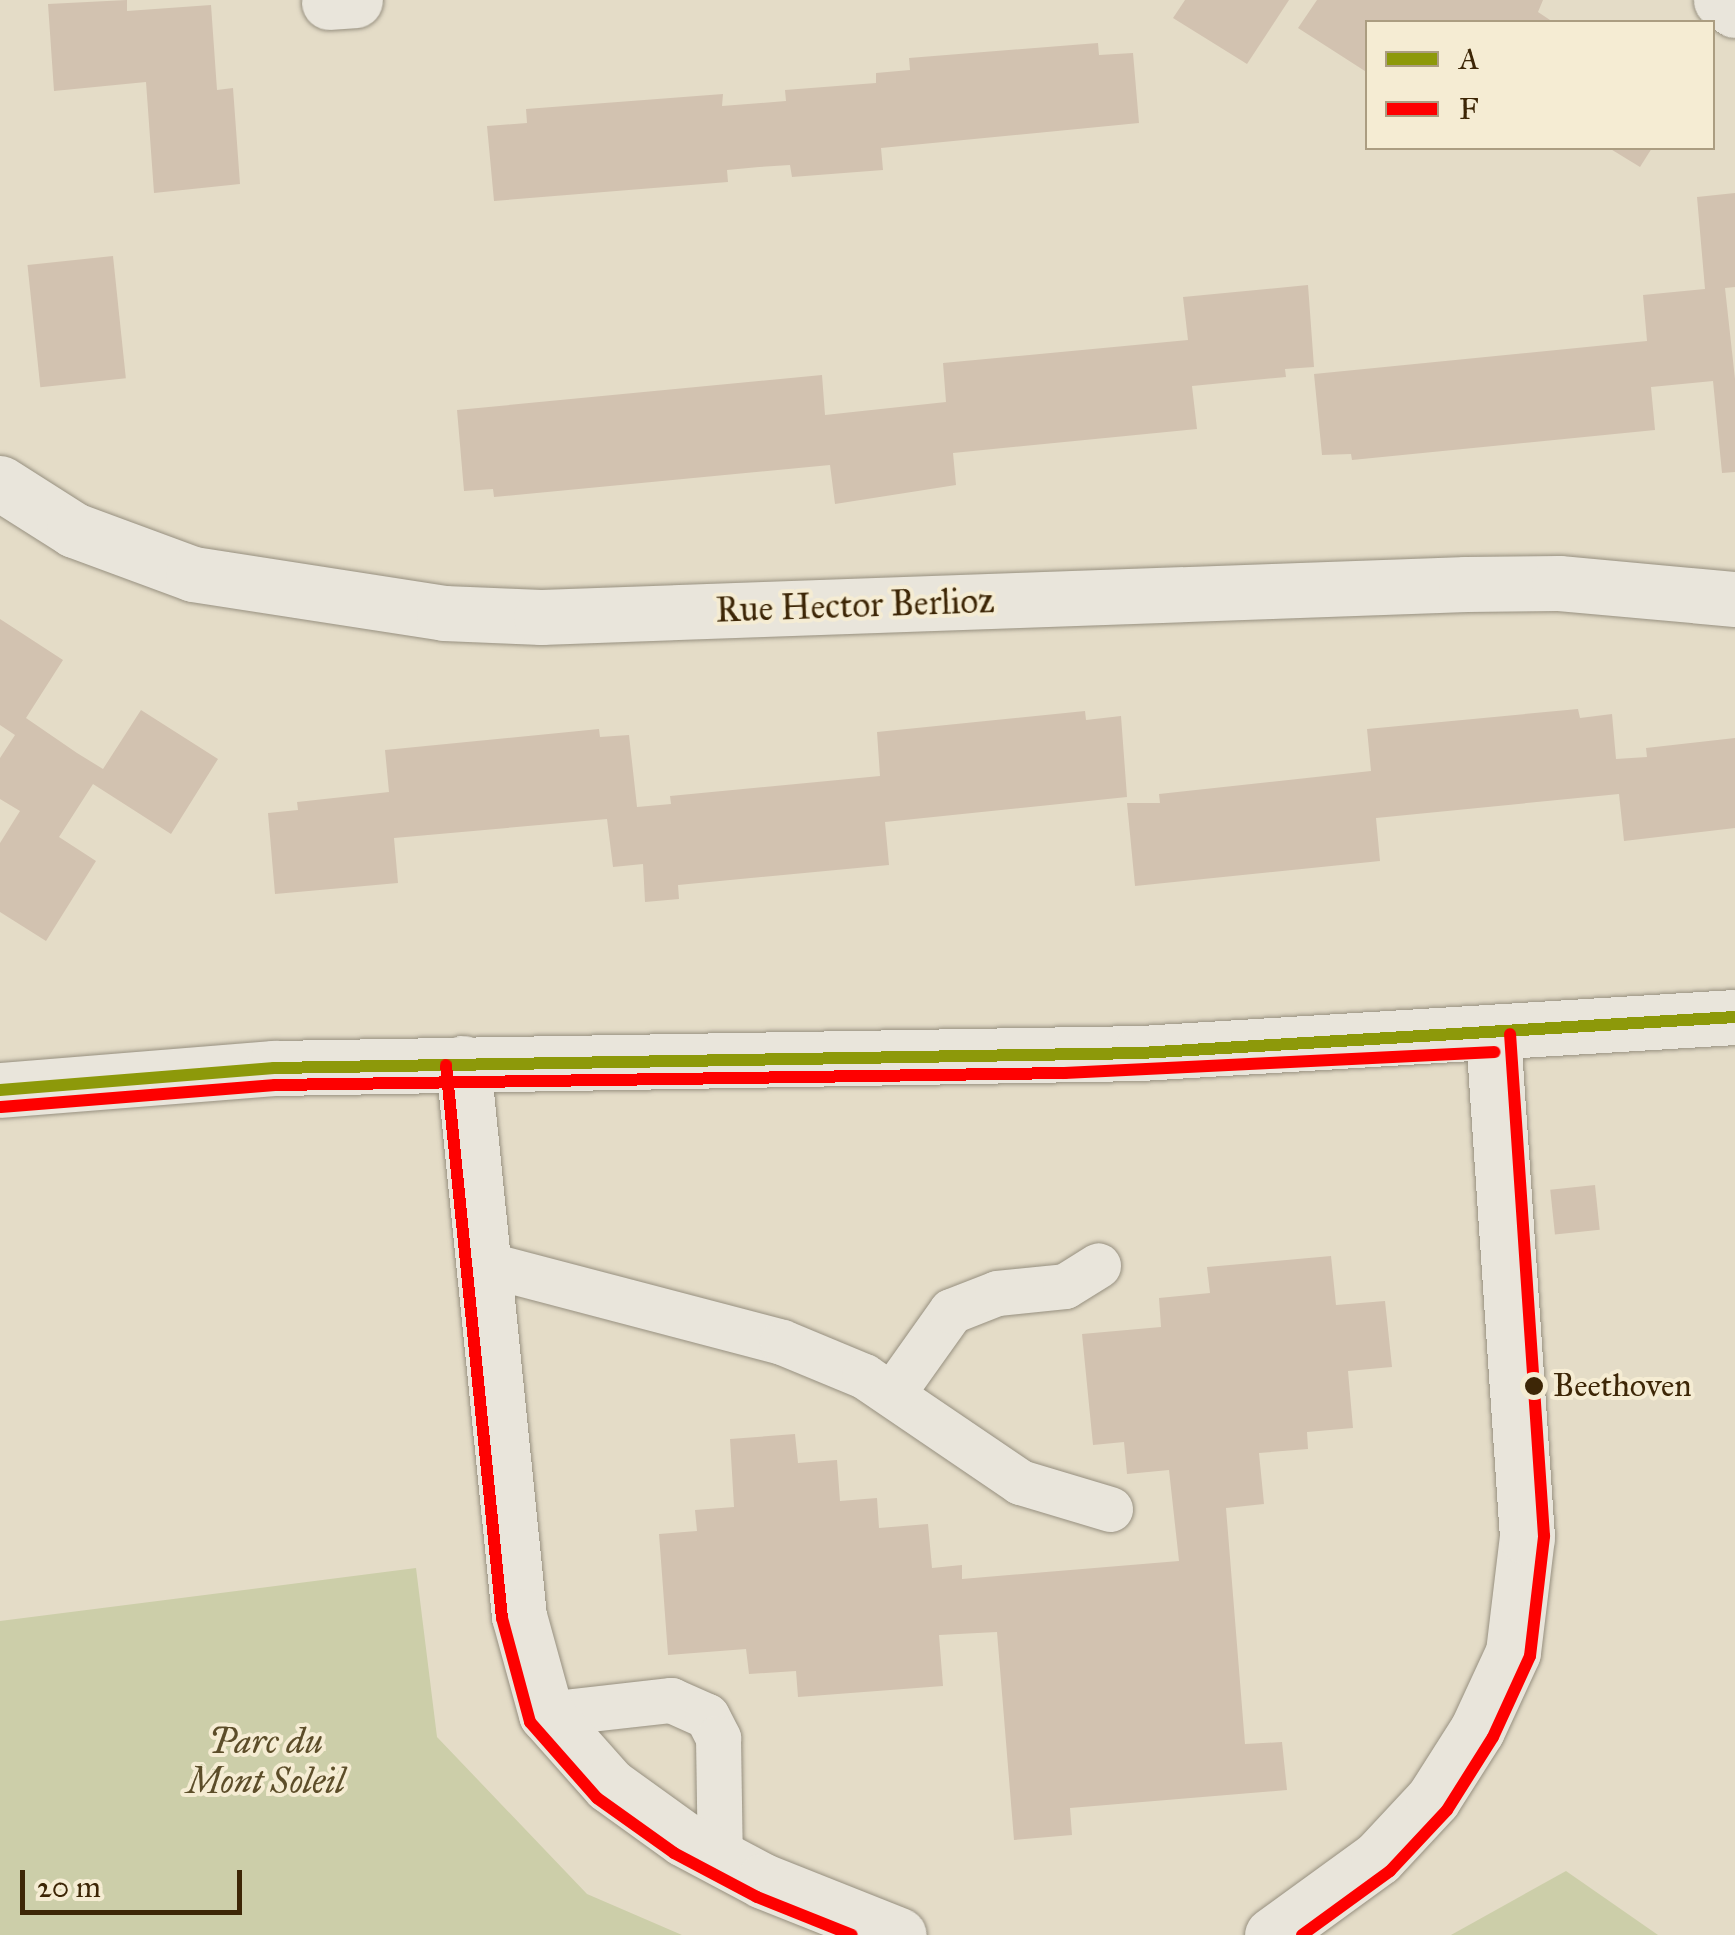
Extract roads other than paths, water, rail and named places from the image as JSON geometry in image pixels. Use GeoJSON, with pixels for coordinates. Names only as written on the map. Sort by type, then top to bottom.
{"type":"FeatureCollection","features":[{"type":"Feature","properties":{"kind":"street"},"geometry":{"type":"LineString","coordinates":[[1721,0],[1735,10]]}},
{"type":"Feature","properties":{"kind":"street","name":"Rue Hector Berlioz"},"geometry":{"type":"LineString","coordinates":[[0,483],[74,530],[193,574],[444,614],[541,618],[1466,584],[1559,584],[1735,599]]}},
{"type":"Feature","properties":{"kind":"street"},"geometry":{"type":"LineString","coordinates":[[0,1090],[208,1071],[463,1063],[1065,1056],[1493,1035],[1735,1017]]}},
{"type":"Feature","properties":{"kind":"street"},"geometry":{"type":"LineString","coordinates":[[1272,1935],[1343,1888],[1433,1799],[1478,1730],[1513,1652],[1527,1536],[1493,1035]]}},
{"type":"Feature","properties":{"kind":"street"},"geometry":{"type":"LineString","coordinates":[[463,1063],[519,1616],[546,1714],[610,1785],[720,1859],[900,1935]]}},
{"type":"Feature","properties":{"kind":"lane"},"geometry":{"type":"LineString","coordinates":[[485,1264],[748,1330],[892,1394],[1020,1482],[1110,1509]]}},
{"type":"Feature","properties":{"kind":"lane"},"geometry":{"type":"LineString","coordinates":[[892,1394],[951,1312],[996,1293],[1065,1286],[1098,1265]]}},
{"type":"Feature","properties":{"kind":"lane"},"geometry":{"type":"LineString","coordinates":[[546,1714],[671,1700],[708,1716],[718,1738],[720,1859]]}},
{"type":"Feature","properties":{"kind":"place","name":"Beethoven"},"geometry":{"type":"Point","coordinates":[1534,1386]}},
{"type":"Feature","properties":{"kind":"park label","name":"Parc du Mont Soleil"},"geometry":{"type":"Point","coordinates":[266,1762]}}]}
